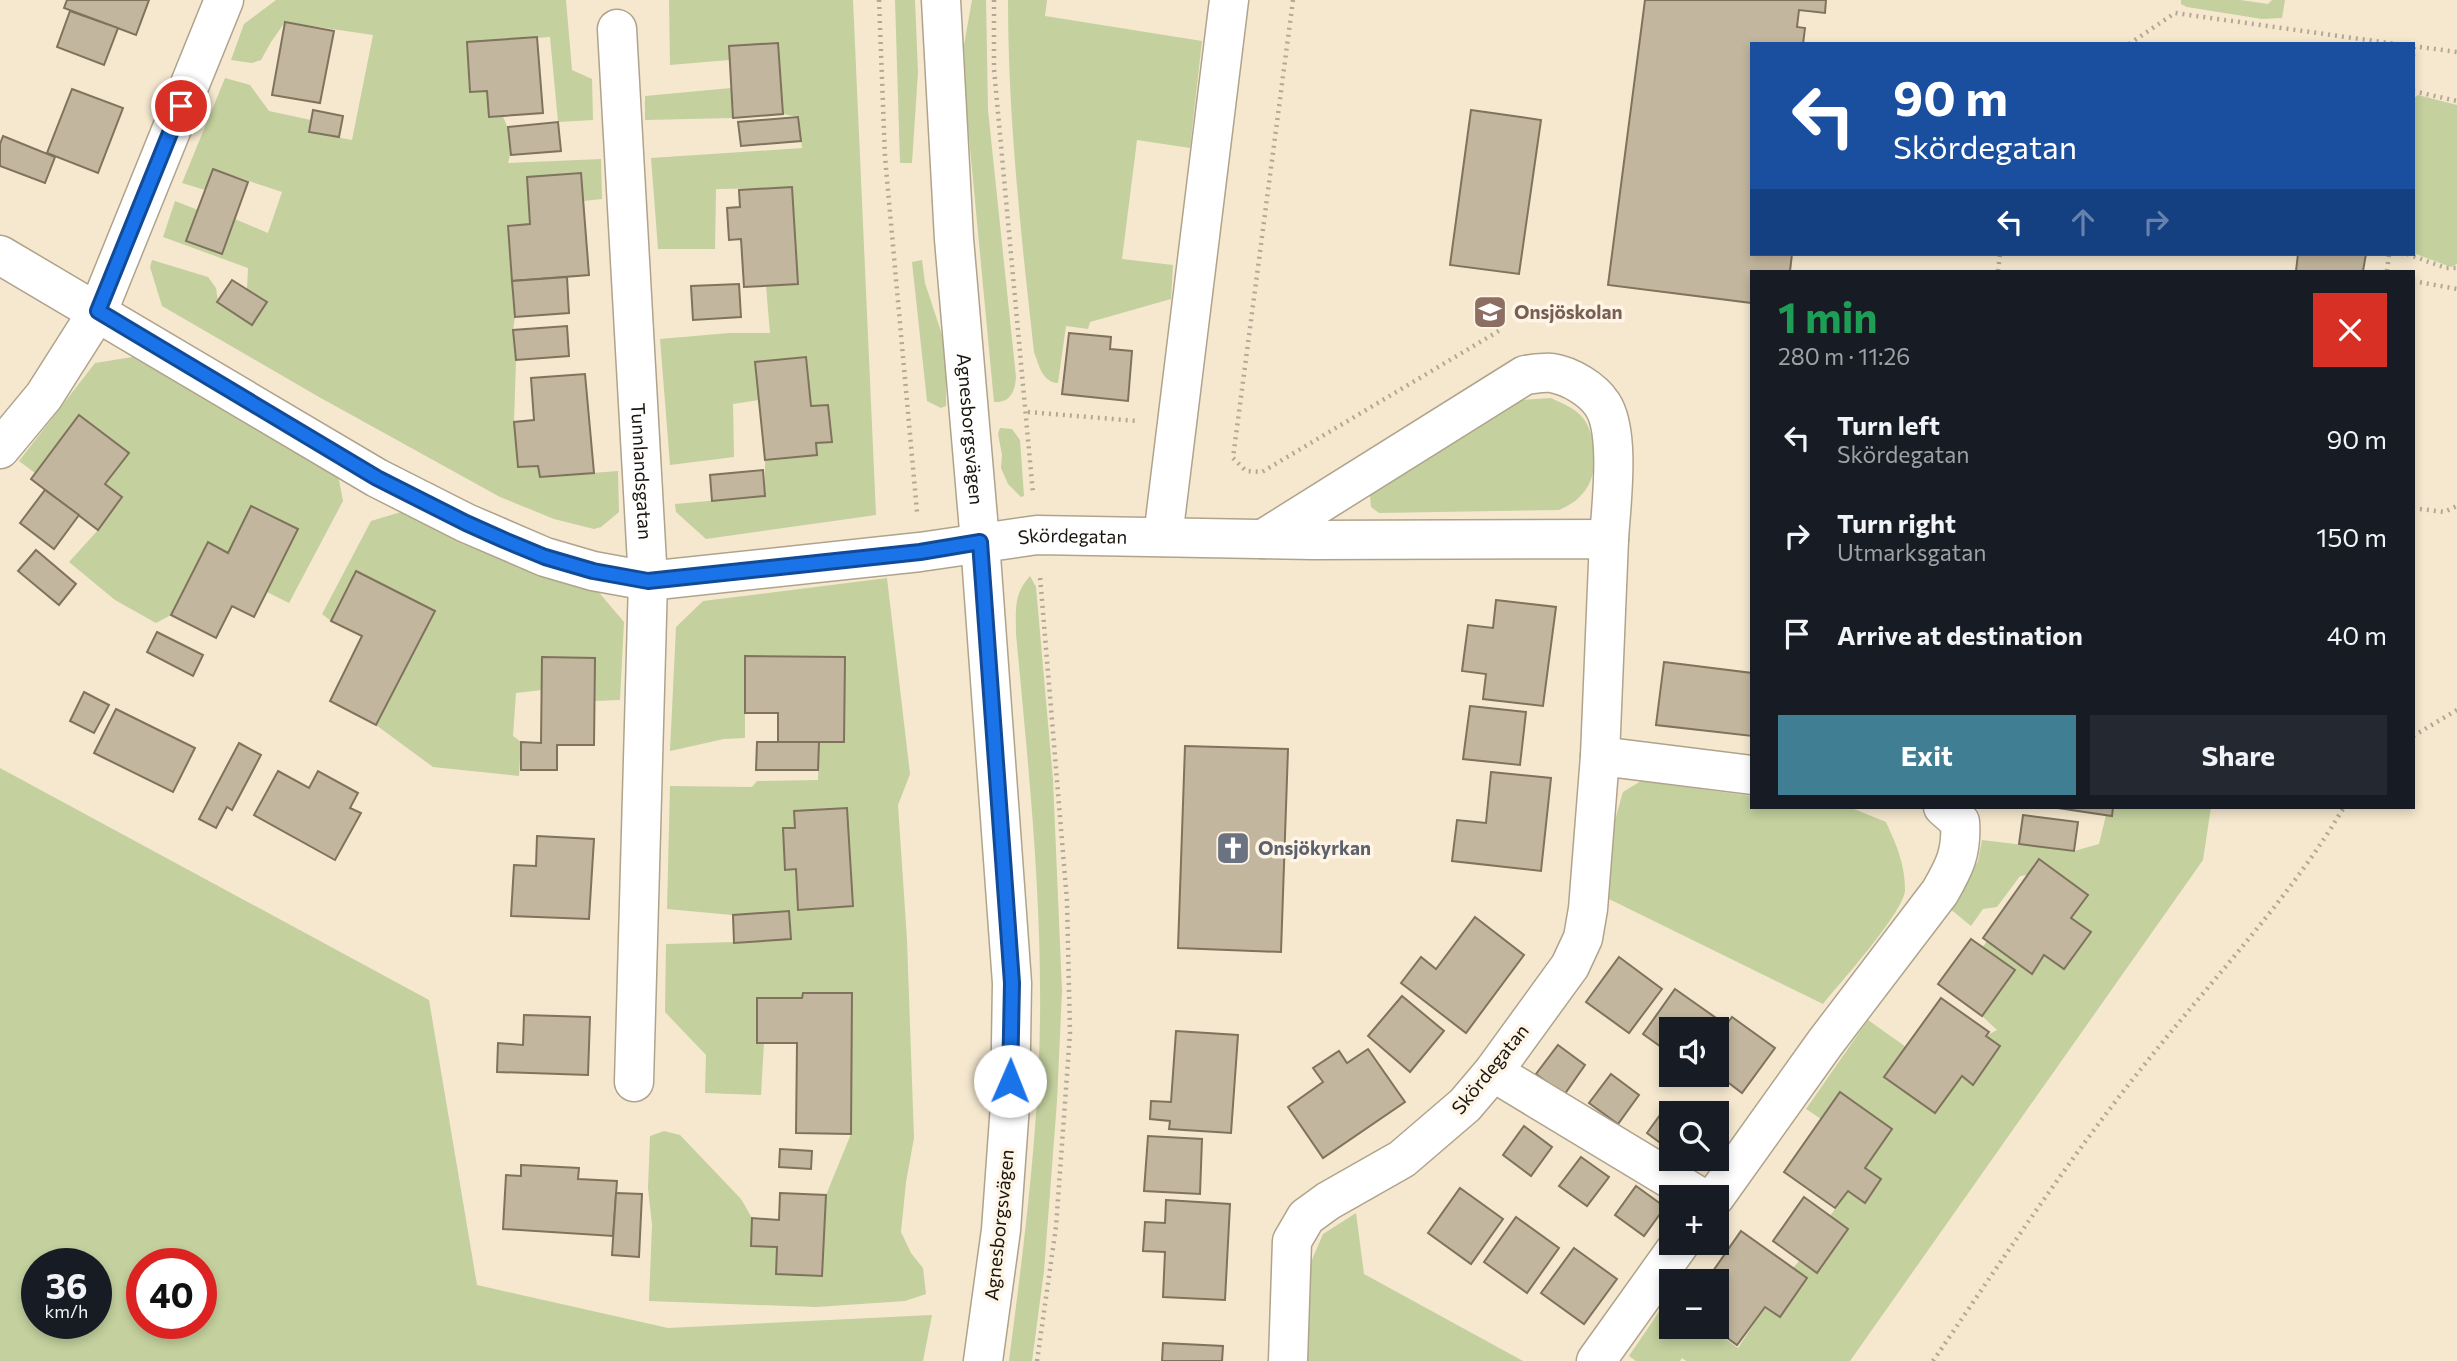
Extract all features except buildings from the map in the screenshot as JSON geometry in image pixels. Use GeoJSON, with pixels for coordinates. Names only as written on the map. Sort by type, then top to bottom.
{"type":"FeatureCollection","features":[{"type":"Feature","properties":{"kind":"street"},"geometry":{"type":"LineString","coordinates":[[0,450],[44,396],[98,311],[224,0]]}},
{"type":"Feature","properties":{"kind":"street","name":"Agnesborgsvägen"},"geometry":{"type":"LineString","coordinates":[[941,0],[954,239],[980,542],[1012,983],[1010,1105],[1001,1230],[983,1361]]}},
{"type":"Feature","properties":{"kind":"street"},"geometry":{"type":"LineString","coordinates":[[1163,537],[1229,0]]}},
{"type":"Feature","properties":{"kind":"street","name":"Tunnlandsgatan"},"geometry":{"type":"LineString","coordinates":[[617,29],[648,581],[634,1082]]}},
{"type":"Feature","properties":{"kind":"street","name":"Skördegatan"},"geometry":{"type":"LineString","coordinates":[[0,255],[377,478],[466,523],[545,557],[593,571],[648,581],[920,552],[1037,535],[1263,539],[1609,539]]}},
{"type":"Feature","properties":{"kind":"street","name":"Skördegatan"},"geometry":{"type":"LineString","coordinates":[[1263,539],[1525,375],[1551,373],[1578,382],[1602,404],[1611,426],[1613,454],[1600,756],[1588,909],[1583,938],[1570,966],[1493,1072],[1465,1105],[1402,1159],[1328,1201],[1306,1217],[1292,1241],[1288,1361]]}},
{"type":"Feature","properties":{"kind":"street"},"geometry":{"type":"LineString","coordinates":[[1600,756],[1750,775]]}},
{"type":"Feature","properties":{"kind":"street"},"geometry":{"type":"LineString","coordinates":[[1724,1185],[1825,1043],[1940,892],[1955,866],[1961,842],[1960,822],[1945,809]]}},
{"type":"Feature","properties":{"kind":"street"},"geometry":{"type":"LineString","coordinates":[[1493,1072],[1680,1185]]}},
{"type":"Feature","properties":{"kind":"street"},"geometry":{"type":"LineString","coordinates":[[1596,1361],[1672,1255]]}},
{"type":"Feature","properties":{"kind":"path"},"geometry":{"type":"LineString","coordinates":[[879,0],[884,158],[920,552]]}},
{"type":"Feature","properties":{"kind":"path"},"geometry":{"type":"LineString","coordinates":[[994,0],[994,69],[1037,535],[1067,901],[1070,1033],[1056,1227],[1037,1361]]}},
{"type":"Feature","properties":{"kind":"path"},"geometry":{"type":"LineString","coordinates":[[1293,0],[1233,458],[1246,471],[1262,472],[1502,329]]}},
{"type":"Feature","properties":{"kind":"path"},"geometry":{"type":"LineString","coordinates":[[2132,42],[2175,13],[2382,42]]}},
{"type":"Feature","properties":{"kind":"path"},"geometry":{"type":"LineString","coordinates":[[2415,46],[2457,52]]}},
{"type":"Feature","properties":{"kind":"path"},"geometry":{"type":"LineString","coordinates":[[2415,91],[2457,101]]}},
{"type":"Feature","properties":{"kind":"path"},"geometry":{"type":"LineString","coordinates":[[2413,256],[2446,268],[2457,268]]}},
{"type":"Feature","properties":{"kind":"path"},"geometry":{"type":"LineString","coordinates":[[2415,281],[2457,289]]}},
{"type":"Feature","properties":{"kind":"path"},"geometry":{"type":"LineString","coordinates":[[1028,412],[1177,425]]}},
{"type":"Feature","properties":{"kind":"path"},"geometry":{"type":"LineString","coordinates":[[2415,508],[2444,512],[2457,506]]}},
{"type":"Feature","properties":{"kind":"path"},"geometry":{"type":"LineString","coordinates":[[2415,735],[2457,710]]}},
{"type":"Feature","properties":{"kind":"path"},"geometry":{"type":"LineString","coordinates":[[1933,1361],[2031,1218],[2114,1106],[2155,1051],[2275,905],[2343,809]]}},
{"type":"Feature","properties":{"kind":"green space"},"geometry":{"type":"Polygon","coordinates":[[[276,0],[566,0],[572,70],[592,79],[593,120],[558,122],[550,37],[467,43],[469,92],[487,91],[503,116],[511,143],[508,163],[601,159],[602,199],[583,201],[580,173],[527,177],[530,224],[512,281],[516,360],[514,422],[518,467],[538,466],[540,477],[618,471],[619,512],[601,527],[594,529],[554,519],[500,497],[162,306],[150,267],[152,260],[208,277],[216,288],[218,302],[252,324],[266,302],[247,289],[248,268],[163,237],[175,201],[198,210],[222,254],[235,219],[268,233],[282,192],[213,169],[205,190],[182,183],[225,78],[250,85],[269,111],[311,120],[310,132],[352,140],[373,35],[285,22],[261,60],[252,63],[231,60],[244,24],[276,0]]]}},
{"type":"Feature","properties":{"kind":"green space"},"geometry":{"type":"Polygon","coordinates":[[[669,0],[853,0],[876,515],[706,539],[676,512],[675,504],[765,496],[765,460],[816,455],[816,443],[832,441],[828,405],[811,406],[755,363],[759,400],[733,404],[734,457],[670,465],[660,339],[729,333],[770,333],[766,286],[797,284],[792,188],[716,189],[715,249],[658,249],[651,158],[802,148],[798,117],[783,114],[778,43],[729,46],[729,60],[670,65],[669,0]]]}},
{"type":"Feature","properties":{"kind":"green space"},"geometry":{"type":"Polygon","coordinates":[[[895,0],[915,0],[918,72],[912,163],[900,163],[895,0]]]}},
{"type":"Feature","properties":{"kind":"green space"},"geometry":{"type":"Polygon","coordinates":[[[972,0],[986,0],[988,110],[1016,377],[1011,396],[999,402],[994,402],[967,116],[964,45],[972,0]]]}},
{"type":"Feature","properties":{"kind":"green space"},"geometry":{"type":"Polygon","coordinates":[[[1008,0],[1047,0],[1045,16],[1202,41],[1190,148],[1137,140],[1122,259],[1173,265],[1171,299],[1090,322],[1088,329],[1066,326],[1058,383],[1048,380],[1034,352],[1013,132],[1008,0]]]}},
{"type":"Feature","properties":{"kind":"green space"},"geometry":{"type":"Polygon","coordinates":[[[2181,0],[2240,0],[2268,4],[2272,0],[2285,0],[2282,18],[2262,19],[2187,7],[2181,4],[2181,0]]]}},
{"type":"Feature","properties":{"kind":"green space"},"geometry":{"type":"Polygon","coordinates":[[[731,88],[733,118],[645,120],[645,96],[731,88]]]}},
{"type":"Feature","properties":{"kind":"green space"},"geometry":{"type":"Polygon","coordinates":[[[2418,95],[2457,105],[2457,264],[2451,267],[2415,254],[2415,97],[2418,95]]]}},
{"type":"Feature","properties":{"kind":"green space"},"geometry":{"type":"Polygon","coordinates":[[[922,260],[925,283],[946,347],[946,406],[941,408],[927,401],[912,262],[922,260]]]}},
{"type":"Feature","properties":{"kind":"green space"},"geometry":{"type":"Polygon","coordinates":[[[139,356],[331,466],[339,480],[343,501],[289,603],[267,592],[298,530],[252,506],[228,553],[209,543],[171,615],[156,623],[115,600],[69,562],[122,498],[105,484],[129,453],[79,415],[35,473],[19,461],[95,363],[139,356]]]}},
{"type":"Feature","properties":{"kind":"green space"},"geometry":{"type":"Polygon","coordinates":[[[1551,398],[1580,415],[1591,433],[1593,442],[1591,479],[1582,494],[1568,506],[1559,510],[1379,513],[1371,507],[1370,496],[1384,484],[1519,400],[1551,398]]]}},
{"type":"Feature","properties":{"kind":"green space"},"geometry":{"type":"Polygon","coordinates":[[[1000,428],[1012,429],[1020,440],[1024,496],[1021,497],[1008,484],[1001,468],[1002,455],[998,434],[1000,428]]]}},
{"type":"Feature","properties":{"kind":"green space"},"geometry":{"type":"Polygon","coordinates":[[[401,512],[506,562],[559,581],[596,589],[624,622],[620,700],[594,701],[595,658],[543,657],[542,690],[516,693],[513,736],[521,742],[519,776],[433,767],[376,725],[434,611],[356,571],[331,621],[322,614],[371,521],[401,512]]]}},
{"type":"Feature","properties":{"kind":"green space"},"geometry":{"type":"Polygon","coordinates":[[[1030,576],[1036,587],[1053,780],[1062,991],[1044,1271],[1032,1361],[1009,1361],[1033,1152],[1040,1026],[1035,858],[1016,634],[1018,596],[1030,576]]]}},
{"type":"Feature","properties":{"kind":"green space"},"geometry":{"type":"Polygon","coordinates":[[[887,578],[910,774],[898,805],[907,940],[914,1138],[901,1232],[911,1253],[923,1268],[926,1294],[905,1301],[816,1307],[649,1301],[652,1225],[648,1188],[650,1136],[664,1131],[680,1135],[741,1199],[752,1218],[777,1247],[776,1274],[822,1276],[826,1195],[851,1134],[852,993],[803,993],[802,998],[757,998],[757,1042],[764,1042],[761,1095],[705,1093],[706,1055],[665,1012],[666,944],[734,942],[732,915],[667,909],[670,786],[752,787],[757,781],[818,780],[819,742],[844,742],[845,657],[745,656],[745,738],[724,739],[670,751],[676,627],[703,601],[887,578]]]}},
{"type":"Feature","properties":{"kind":"green space"},"geometry":{"type":"Polygon","coordinates":[[[0,768],[429,1000],[477,1285],[668,1328],[932,1315],[923,1361],[0,1361],[0,768]]]}},
{"type":"Feature","properties":{"kind":"green space"},"geometry":{"type":"Polygon","coordinates":[[[1641,781],[1750,796],[1750,809],[1854,809],[1886,822],[1902,863],[1905,890],[1902,900],[1883,930],[1823,1004],[1607,898],[1615,820],[1623,792],[1641,781]]]}},
{"type":"Feature","properties":{"kind":"green space"},"geometry":{"type":"Polygon","coordinates":[[[2113,809],[2211,809],[2203,860],[1850,1361],[1686,1361],[1682,1358],[1680,1361],[1636,1361],[1629,1356],[1659,1312],[1659,1339],[1726,1339],[1738,1348],[1765,1307],[1780,1317],[1807,1278],[1793,1268],[1800,1260],[1817,1273],[1848,1229],[1830,1216],[1848,1191],[1865,1203],[1881,1179],[1865,1168],[1892,1129],[1840,1093],[1821,1119],[1806,1109],[1868,1020],[1906,1047],[1885,1077],[1937,1110],[1962,1076],[1973,1084],[2000,1047],[1986,1036],[1997,1030],[1982,1016],[1982,948],[1987,941],[2032,973],[2044,955],[2064,969],[2071,918],[2088,895],[2040,859],[2028,875],[2020,876],[1997,907],[1983,909],[1971,926],[1949,908],[1978,861],[1982,840],[2074,851],[2099,844],[2106,815],[2112,816],[2113,809]]]}},
{"type":"Feature","properties":{"kind":"green space"},"geometry":{"type":"Polygon","coordinates":[[[1356,1213],[1364,1274],[1523,1361],[1307,1361],[1311,1262],[1323,1234],[1356,1213]]]}},
{"type":"Feature","properties":{"kind":"place","name":"Onsjöskolan"},"geometry":{"type":"Point","coordinates":[1490,312]}},
{"type":"Feature","properties":{"kind":"place","name":"Onsjökyrkan"},"geometry":{"type":"Point","coordinates":[1233,848]}},
{"type":"Feature","properties":{"kind":"route"},"geometry":{"type":"LineString","coordinates":[[181,106],[98,311],[377,478],[466,523],[545,557],[593,571],[648,581],[920,552],[980,542],[1012,983],[1010,1081]]}}]}
